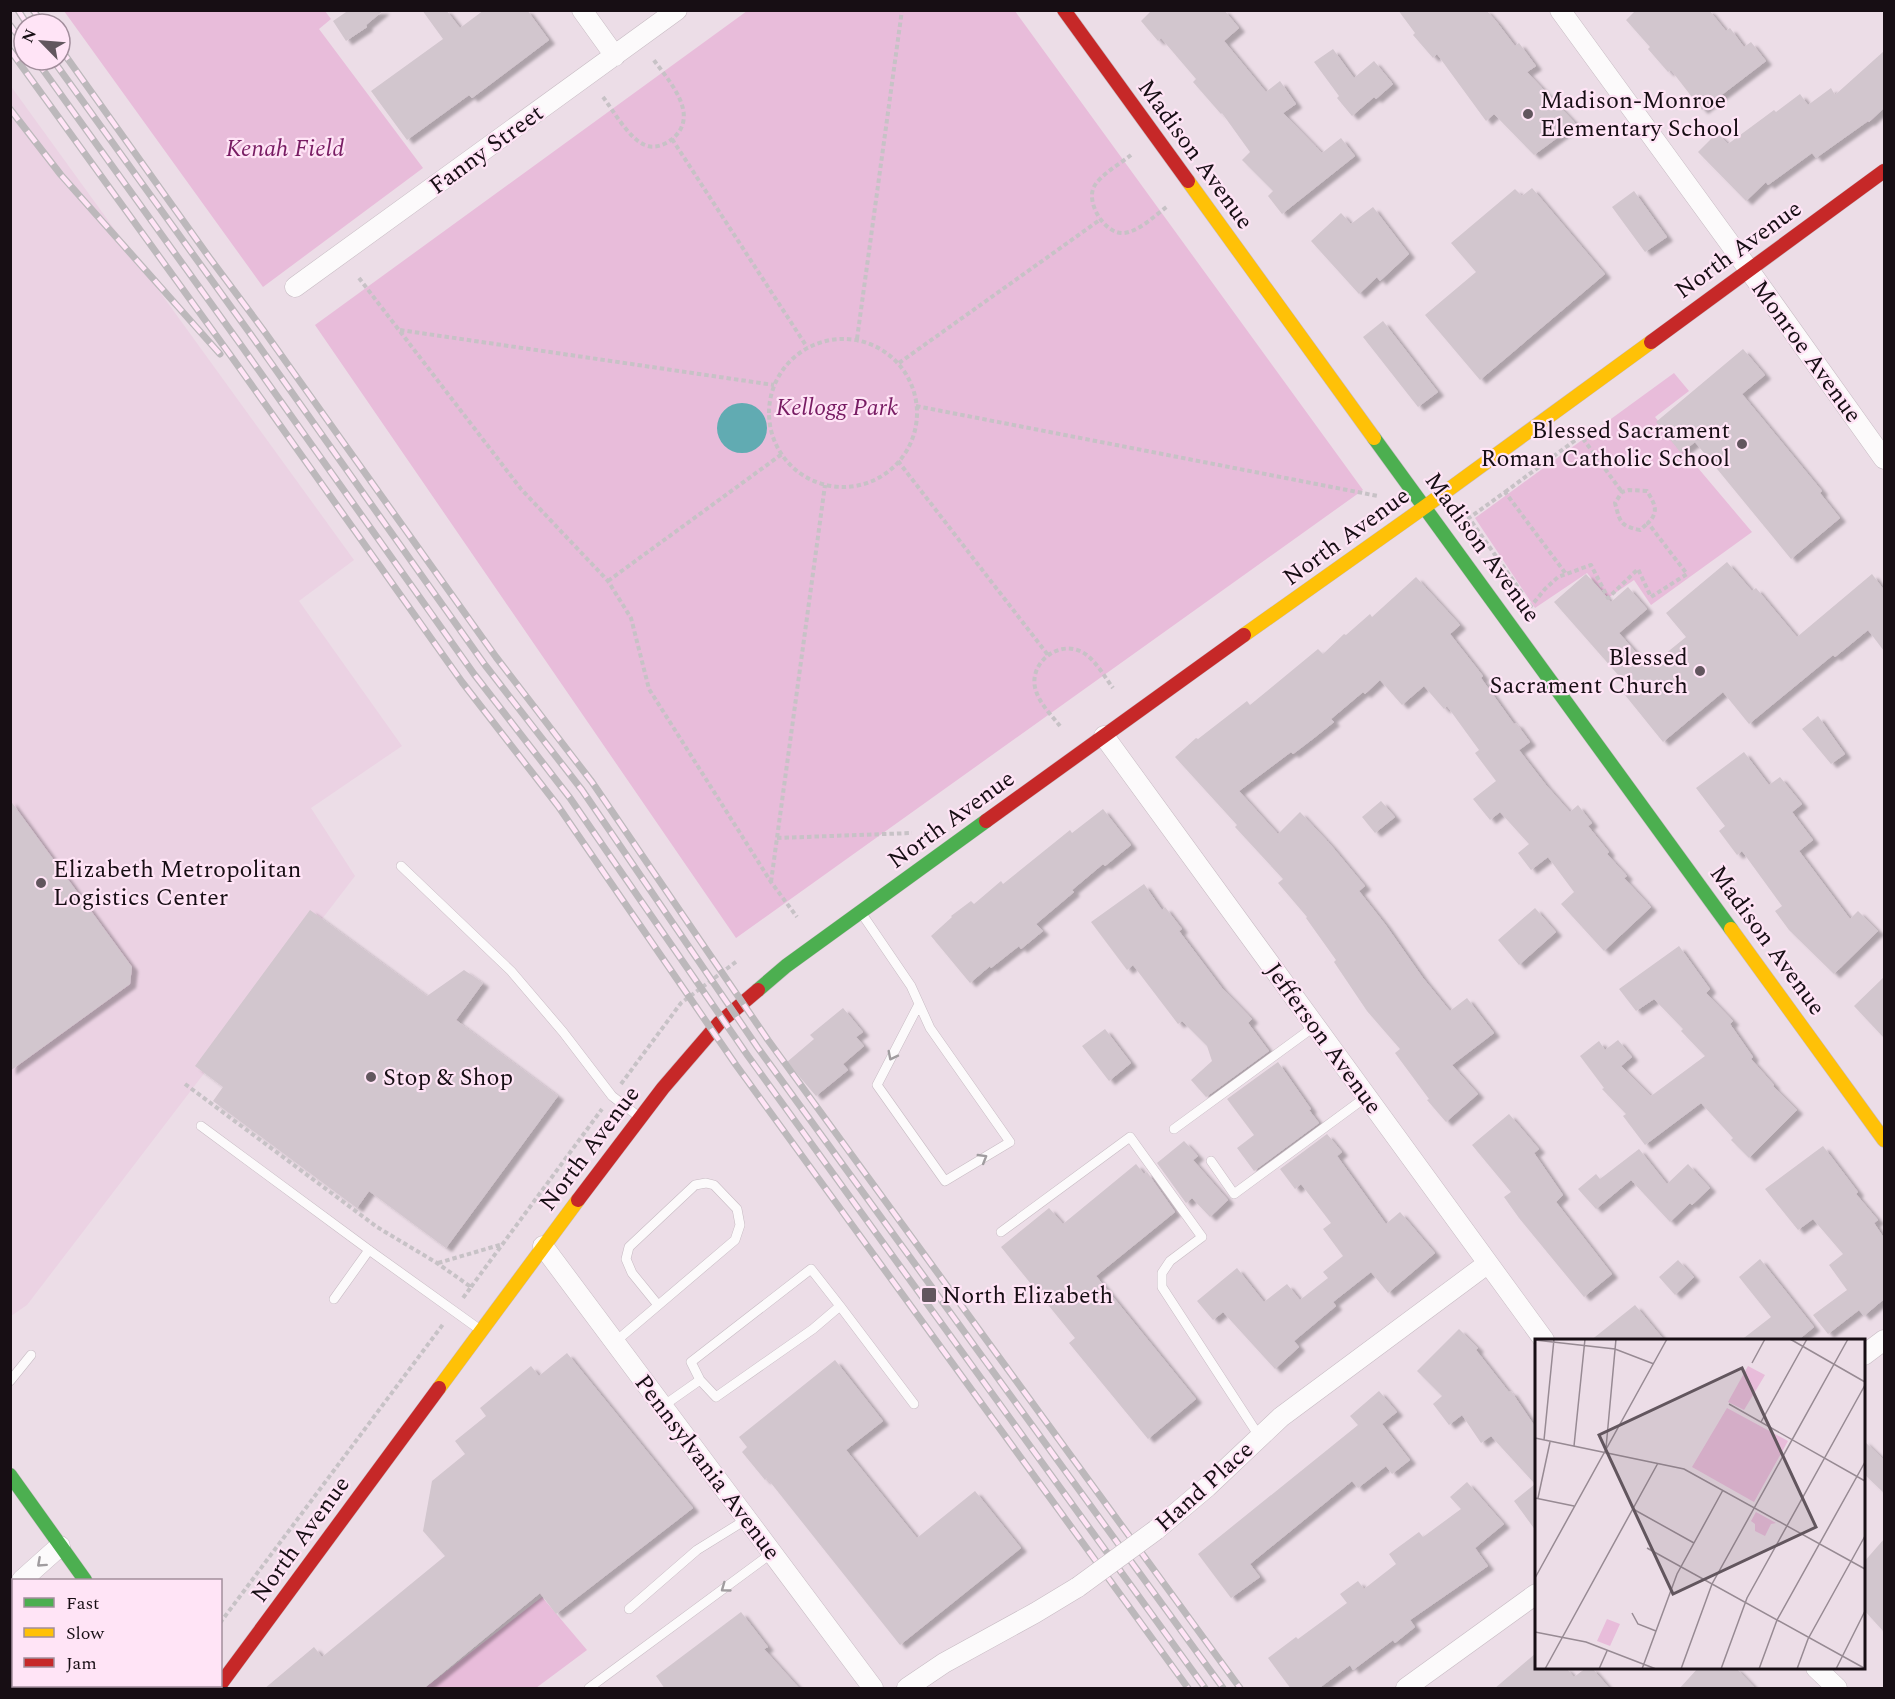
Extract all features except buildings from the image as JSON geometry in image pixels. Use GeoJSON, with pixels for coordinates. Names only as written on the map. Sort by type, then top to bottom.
{"type":"FeatureCollection","features":[{"type":"Feature","properties":{"kind":"main road","name":"Madison Avenue"},"geometry":{"type":"LineString","coordinates":[[1064,10],[1884,1140]]}},
{"type":"Feature","properties":{"kind":"main road","name":"North Avenue"},"geometry":{"type":"LineString","coordinates":[[222,1683],[543,1246],[663,1088],[719,1023],[786,966],[1426,506],[1884,171]]}},
{"type":"Feature","properties":{"kind":"main road"},"geometry":{"type":"LineString","coordinates":[[10,1475],[84,1579]]}},
{"type":"Feature","properties":{"kind":"street"},"geometry":{"type":"LineString","coordinates":[[582,10],[615,56]]}},
{"type":"Feature","properties":{"kind":"street","name":"Fanny Street"},"geometry":{"type":"LineString","coordinates":[[295,287],[677,10]]}},
{"type":"Feature","properties":{"kind":"street","name":"Monroe Avenue"},"geometry":{"type":"LineString","coordinates":[[1560,10],[1884,459]]}},
{"type":"Feature","properties":{"kind":"street","name":"Jefferson Avenue"},"geometry":{"type":"LineString","coordinates":[[1104,736],[1543,1339]]}},
{"type":"Feature","properties":{"kind":"street","name":"Pennsylvania Avenue"},"geometry":{"type":"LineString","coordinates":[[543,1246],[873,1689]]}},
{"type":"Feature","properties":{"kind":"street","name":"Hand Place"},"geometry":{"type":"LineString","coordinates":[[907,1689],[944,1663],[1078,1587],[1156,1530],[1207,1487],[1281,1417],[1487,1264]]}},
{"type":"Feature","properties":{"kind":"street"},"geometry":{"type":"LineString","coordinates":[[1865,1354],[1884,1340]]}},
{"type":"Feature","properties":{"kind":"street"},"geometry":{"type":"LineString","coordinates":[[24,1579],[60,1546]]}},
{"type":"Feature","properties":{"kind":"street"},"geometry":{"type":"LineString","coordinates":[[1406,1689],[1535,1594]]}},
{"type":"Feature","properties":{"kind":"street"},"geometry":{"type":"LineString","coordinates":[[1817,1669],[1837,1689]]}},
{"type":"Feature","properties":{"kind":"lane"},"geometry":{"type":"LineString","coordinates":[[401,866],[511,971],[563,1032],[612,1096],[640,1118]]}},
{"type":"Feature","properties":{"kind":"lane"},"geometry":{"type":"LineString","coordinates":[[861,912],[910,986],[919,1004],[930,1028],[1010,1142],[945,1181],[877,1085],[919,1004]]}},
{"type":"Feature","properties":{"kind":"lane"},"geometry":{"type":"LineString","coordinates":[[1174,1129],[1314,1026]]}},
{"type":"Feature","properties":{"kind":"lane"},"geometry":{"type":"LineString","coordinates":[[1211,1161],[1234,1194],[1366,1097]]}},
{"type":"Feature","properties":{"kind":"lane"},"geometry":{"type":"LineString","coordinates":[[201,1126],[481,1330]]}},
{"type":"Feature","properties":{"kind":"lane"},"geometry":{"type":"LineString","coordinates":[[1001,1232],[1130,1137],[1202,1237],[1170,1261],[1162,1273],[1162,1287],[1259,1436]]}},
{"type":"Feature","properties":{"kind":"lane"},"geometry":{"type":"LineString","coordinates":[[615,1342],[735,1240],[740,1225],[737,1209],[714,1185],[706,1183],[695,1185],[629,1247],[626,1259],[632,1273],[658,1305]]}},
{"type":"Feature","properties":{"kind":"lane"},"geometry":{"type":"LineString","coordinates":[[334,1299],[369,1250]]}},
{"type":"Feature","properties":{"kind":"lane"},"geometry":{"type":"LineString","coordinates":[[840,1306],[813,1329],[716,1397],[700,1380],[691,1362],[811,1269],[840,1306],[914,1404]]}},
{"type":"Feature","properties":{"kind":"lane"},"geometry":{"type":"LineString","coordinates":[[10,1381],[31,1355]]}},
{"type":"Feature","properties":{"kind":"lane"},"geometry":{"type":"LineString","coordinates":[[663,1407],[700,1380]]}},
{"type":"Feature","properties":{"kind":"lane"},"geometry":{"type":"LineString","coordinates":[[629,1609],[697,1550],[747,1519]]}},
{"type":"Feature","properties":{"kind":"lane"},"geometry":{"type":"LineString","coordinates":[[589,1689],[772,1553]]}},
{"type":"Feature","properties":{"kind":"path"},"geometry":{"type":"LineString","coordinates":[[857,339],[902,10]]}},
{"type":"Feature","properties":{"kind":"path"},"geometry":{"type":"LineString","coordinates":[[603,97],[630,133],[645,145],[654,147],[672,139],[680,130],[684,107],[676,91],[653,59]]}},
{"type":"Feature","properties":{"kind":"path"},"geometry":{"type":"LineString","coordinates":[[672,139],[807,347]]}},
{"type":"Feature","properties":{"kind":"path"},"geometry":{"type":"LineString","coordinates":[[1131,156],[1095,185],[1092,201],[1101,219],[1122,234],[1139,227],[1168,206]]}},
{"type":"Feature","properties":{"kind":"path"},"geometry":{"type":"LineString","coordinates":[[899,363],[1101,219]]}},
{"type":"Feature","properties":{"kind":"path"},"geometry":{"type":"LineString","coordinates":[[359,278],[521,489],[608,581],[631,618],[648,689],[771,882],[797,918]]}},
{"type":"Feature","properties":{"kind":"path"},"geometry":{"type":"LineString","coordinates":[[399,329],[774,385]]}},
{"type":"Feature","properties":{"kind":"path"},"geometry":{"type":"LineString","coordinates":[[831,339],[857,339],[880,348],[899,363],[911,383],[916,406],[915,429],[906,451],[898,461],[891,469],[871,481],[849,487],[825,485],[802,475],[782,454],[772,435],[768,410],[774,385],[787,363],[807,347],[831,339]]}},
{"type":"Feature","properties":{"kind":"path"},"geometry":{"type":"LineString","coordinates":[[916,406],[1378,496]]}},
{"type":"Feature","properties":{"kind":"path"},"geometry":{"type":"LineString","coordinates":[[1622,492],[1581,436],[1469,518],[1531,606],[1558,577],[1591,566],[1608,598],[1638,570],[1651,597],[1687,574],[1648,523]]}},
{"type":"Feature","properties":{"kind":"path"},"geometry":{"type":"LineString","coordinates":[[608,581],[782,454]]}},
{"type":"Feature","properties":{"kind":"path"},"geometry":{"type":"LineString","coordinates":[[898,461],[1048,655]]}},
{"type":"Feature","properties":{"kind":"path"},"geometry":{"type":"LineString","coordinates":[[771,882],[825,485]]}},
{"type":"Feature","properties":{"kind":"path"},"geometry":{"type":"LineString","coordinates":[[1647,491],[1655,504],[1654,518],[1640,530],[1626,527],[1619,519],[1616,503],[1622,492],[1647,491]]}},
{"type":"Feature","properties":{"kind":"path"},"geometry":{"type":"LineString","coordinates":[[1505,492],[1566,574]]}},
{"type":"Feature","properties":{"kind":"path"},"geometry":{"type":"LineString","coordinates":[[1060,726],[1036,691],[1036,672],[1048,655],[1057,650],[1066,649],[1082,652],[1113,688]]}},
{"type":"Feature","properties":{"kind":"path"},"geometry":{"type":"LineString","coordinates":[[777,838],[912,833]]}},
{"type":"Feature","properties":{"kind":"path"},"geometry":{"type":"LineString","coordinates":[[222,1620],[681,1003],[737,961]]}},
{"type":"Feature","properties":{"kind":"path"},"geometry":{"type":"LineString","coordinates":[[185,1084],[377,1227],[437,1263],[471,1287]]}},
{"type":"Feature","properties":{"kind":"path"},"geometry":{"type":"LineString","coordinates":[[437,1263],[503,1244]]}},
{"type":"Feature","properties":{"kind":"shaded area"},"geometry":{"type":"Polygon","coordinates":[[[10,85],[354,560],[299,601],[402,746],[311,808],[355,876],[27,1305],[11,1316],[10,85]]]}},
{"type":"Feature","properties":{"kind":"green space","name":"Kenah Field"},"geometry":{"type":"Polygon","coordinates":[[[325,11],[331,19],[319,29],[423,168],[263,287],[72,22],[72,12],[65,12],[325,11]]]}},
{"type":"Feature","properties":{"kind":"green space","name":"Kellogg Park"},"geometry":{"type":"Polygon","coordinates":[[[747,11],[1015,11],[1363,490],[736,938],[315,325],[747,11]]]}},
{"type":"Feature","properties":{"kind":"green space"},"geometry":{"type":"Polygon","coordinates":[[[1674,373],[1689,391],[1655,417],[1752,532],[1651,605],[1634,580],[1608,598],[1587,573],[1535,608],[1475,518],[1674,373]]]}},
{"type":"Feature","properties":{"kind":"green space"},"geometry":{"type":"Polygon","coordinates":[[[542,1597],[587,1650],[536,1688],[425,1688],[542,1597]]]}},
{"type":"Feature","properties":{"kind":"water"},"geometry":{"type":"Polygon","coordinates":[[[742,403],[751,405],[762,414],[767,428],[765,437],[756,448],[742,453],[733,451],[722,442],[717,428],[719,419],[728,408],[742,403]]]}},
{"type":"Feature","properties":{"kind":"railway"},"geometry":{"type":"LineString","coordinates":[[10,50],[462,682],[558,806],[736,1065],[1188,1688]]}},
{"type":"Feature","properties":{"kind":"railway"},"geometry":{"type":"LineString","coordinates":[[72,65],[496,657],[592,782],[768,1040],[1240,1688]]}},
{"type":"Feature","properties":{"kind":"railway"},"geometry":{"type":"LineString","coordinates":[[45,72],[474,674],[570,798],[748,1056],[1205,1688]]}},
{"type":"Feature","properties":{"kind":"railway"},"geometry":{"type":"LineString","coordinates":[[62,72],[485,665],[582,790],[758,1048],[1223,1688]]}},
{"type":"Feature","properties":{"kind":"railway"},"geometry":{"type":"LineString","coordinates":[[10,109],[61,175],[220,354]]}},
{"type":"Feature","properties":{"kind":"traffic: fast"},"geometry":{"type":"LineString","coordinates":[[1374,438],[1731,929]]}},
{"type":"Feature","properties":{"kind":"traffic: fast"},"geometry":{"type":"LineString","coordinates":[[758,990],[786,966],[986,821]]}},
{"type":"Feature","properties":{"kind":"traffic: fast"},"geometry":{"type":"LineString","coordinates":[[10,1475],[84,1579]]}},
{"type":"Feature","properties":{"kind":"traffic: slow"},"geometry":{"type":"LineString","coordinates":[[1188,181],[1374,438]]}},
{"type":"Feature","properties":{"kind":"traffic: slow"},"geometry":{"type":"LineString","coordinates":[[1244,635],[1651,342]]}},
{"type":"Feature","properties":{"kind":"traffic: slow"},"geometry":{"type":"LineString","coordinates":[[1731,929],[1884,1140]]}},
{"type":"Feature","properties":{"kind":"traffic: slow"},"geometry":{"type":"LineString","coordinates":[[439,1388],[578,1200]]}},
{"type":"Feature","properties":{"kind":"traffic: jam"},"geometry":{"type":"LineString","coordinates":[[1064,10],[1188,181]]}},
{"type":"Feature","properties":{"kind":"traffic: jam"},"geometry":{"type":"LineString","coordinates":[[1651,342],[1884,171]]}},
{"type":"Feature","properties":{"kind":"traffic: jam"},"geometry":{"type":"LineString","coordinates":[[986,821],[1244,635]]}},
{"type":"Feature","properties":{"kind":"traffic: jam"},"geometry":{"type":"LineString","coordinates":[[578,1200],[663,1088],[719,1023],[758,990]]}},
{"type":"Feature","properties":{"kind":"traffic: jam"},"geometry":{"type":"LineString","coordinates":[[222,1682],[439,1388]]}},
{"type":"Feature","properties":{"kind":"place","name":"Madison-Monroe Elementary School"},"geometry":{"type":"Point","coordinates":[1528,114]}},
{"type":"Feature","properties":{"kind":"place","name":"Blessed Sacrament Roman Catholic School"},"geometry":{"type":"Point","coordinates":[1742,444]}},
{"type":"Feature","properties":{"kind":"place","name":"Blessed Sacrament Church"},"geometry":{"type":"Point","coordinates":[1700,671]}},
{"type":"Feature","properties":{"kind":"place","name":"Elizabeth Metropolitan Logistics Center"},"geometry":{"type":"Point","coordinates":[41,883]}},
{"type":"Feature","properties":{"kind":"place","name":"Stop & Shop"},"geometry":{"type":"Point","coordinates":[371,1077]}},
{"type":"Feature","properties":{"kind":"place","name":"North Elizabeth"},"geometry":{"type":"Point","coordinates":[929,1295]}}]}
